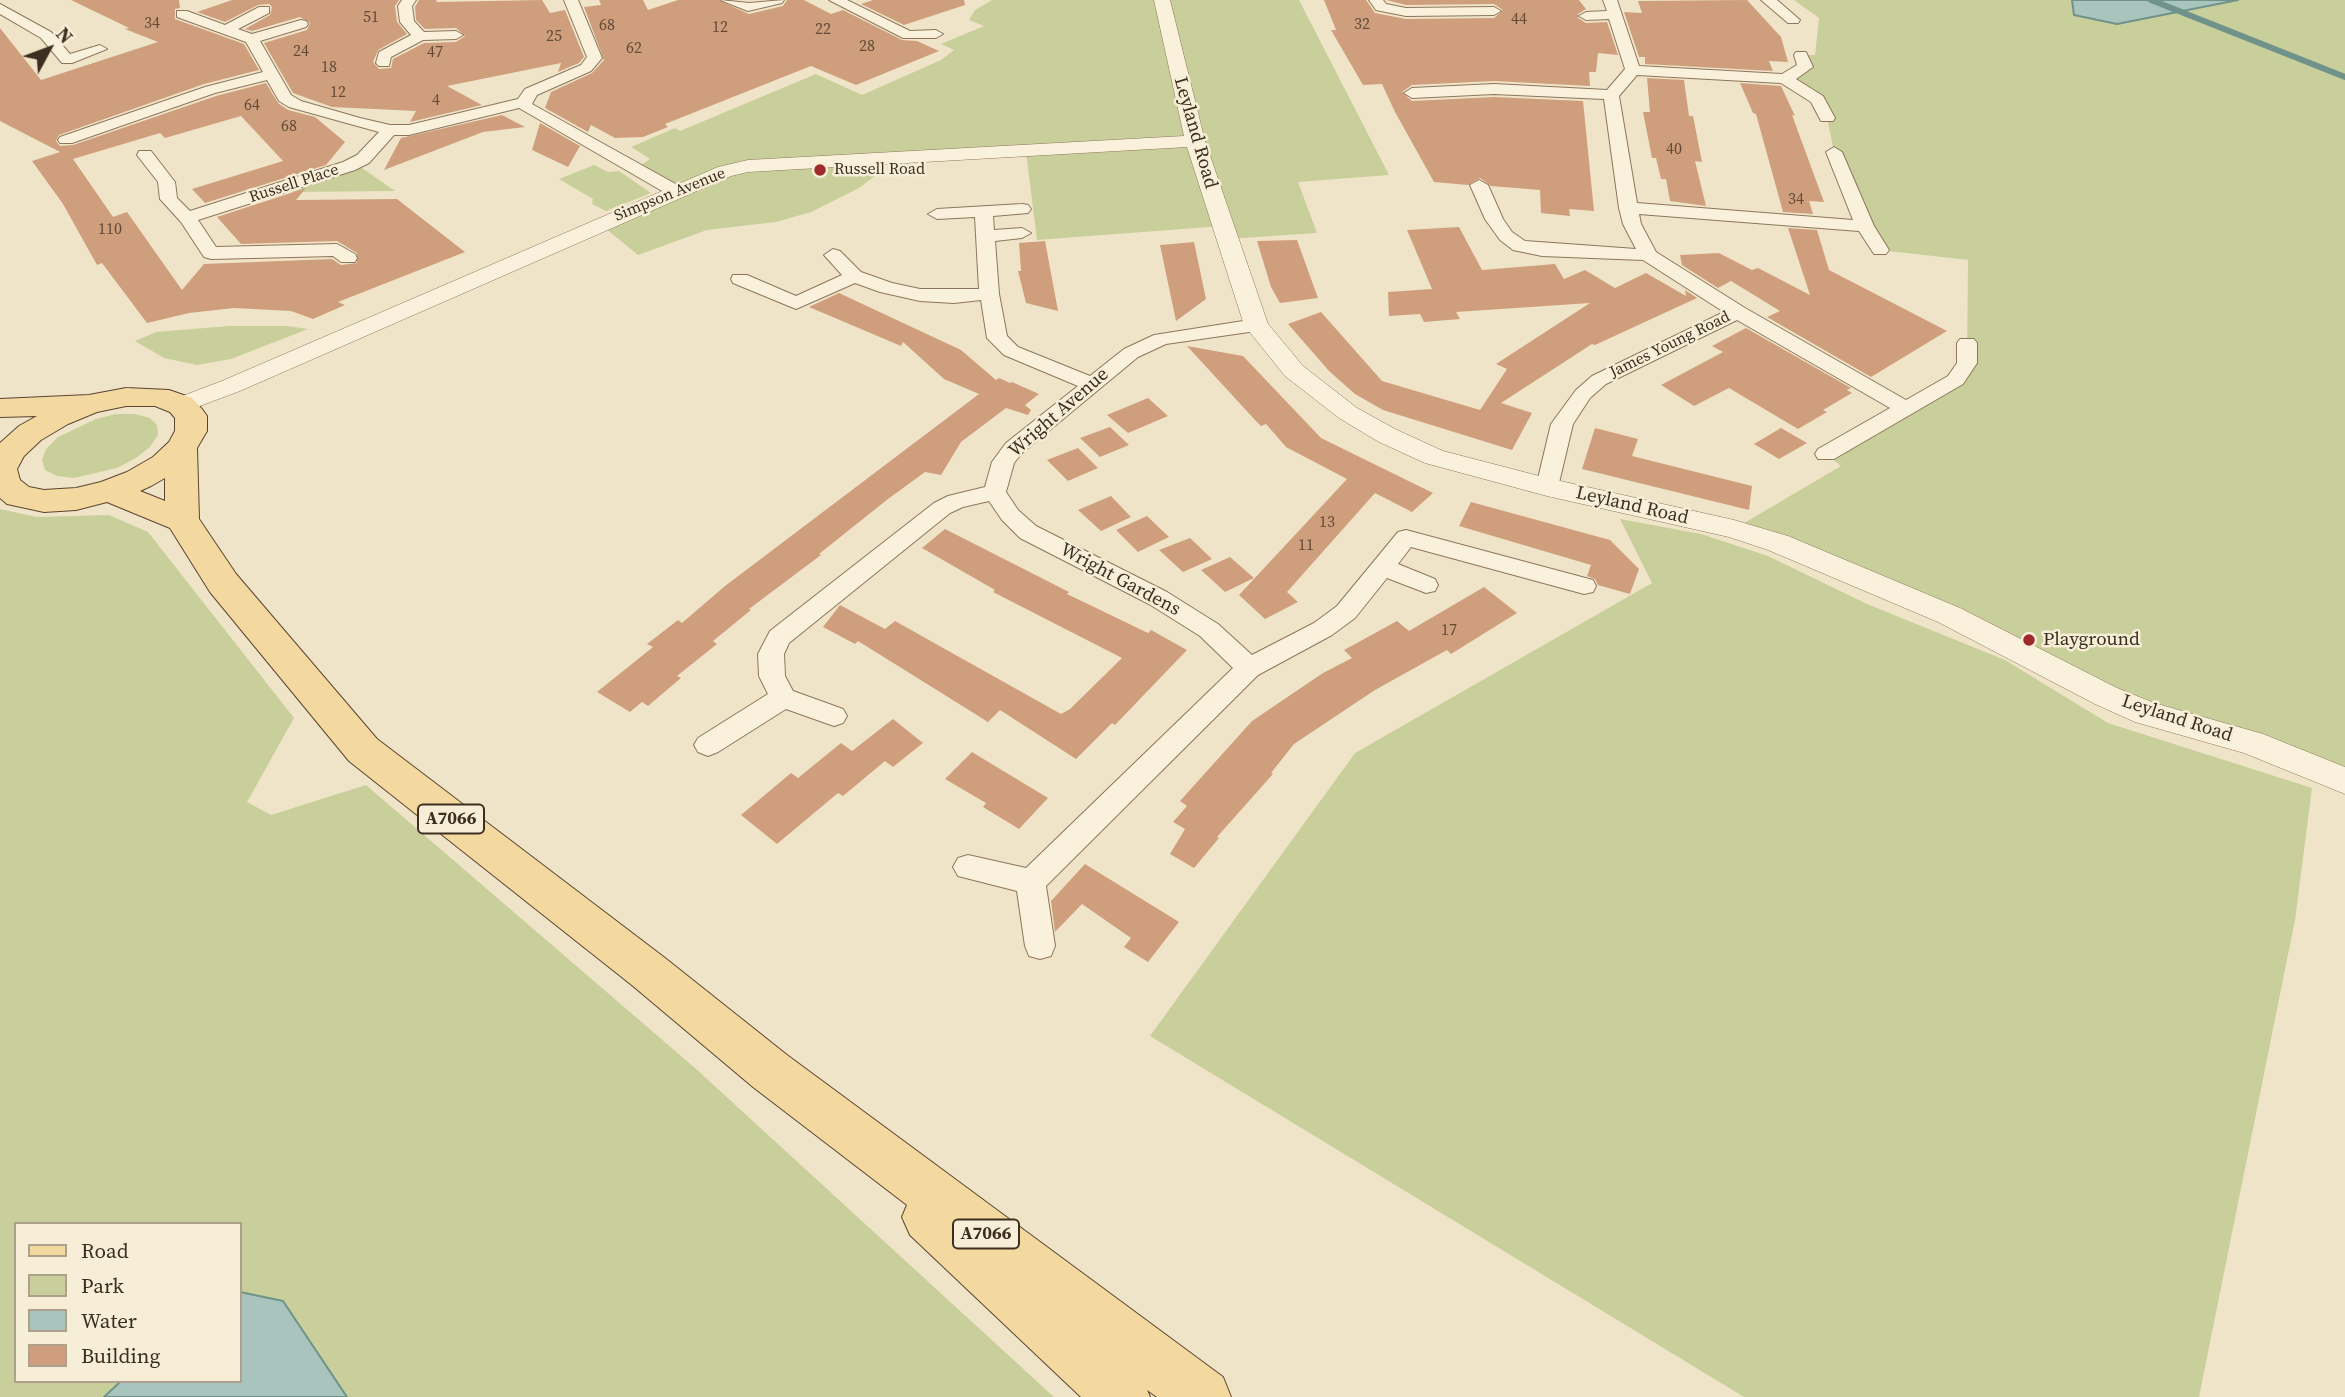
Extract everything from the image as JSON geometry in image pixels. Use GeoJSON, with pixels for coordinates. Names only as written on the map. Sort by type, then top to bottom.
{"type":"FeatureCollection","features":[{"type":"Feature","properties":{"kind":"main road"},"geometry":{"type":"LineString","coordinates":[[0,408],[89,404],[126,397],[158,397],[181,405],[191,416],[191,431],[181,448],[164,464],[139,479],[110,491],[76,499],[44,501],[19,496],[4,485],[1,469],[5,441],[30,433],[57,416],[89,404]]}},
{"type":"Feature","properties":{"kind":"main road"},"geometry":{"type":"LineString","coordinates":[[110,491],[182,520],[181,448]]}},
{"type":"Feature","properties":{"kind":"main road","name":"A7066"},"geometry":{"type":"LineString","coordinates":[[182,520],[223,583],[363,750],[649,972],[770,1071],[1203,1397]]}},
{"type":"Feature","properties":{"kind":"main road","name":"A7066"},"geometry":{"type":"LineString","coordinates":[[770,1071],[1122,1397]]}},
{"type":"Feature","properties":{"kind":"street"},"geometry":{"type":"LineString","coordinates":[[409,0],[405,6],[407,22],[420,36]]}},
{"type":"Feature","properties":{"kind":"street"},"geometry":{"type":"LineString","coordinates":[[727,0],[742,7],[777,0]]}},
{"type":"Feature","properties":{"kind":"street"},"geometry":{"type":"LineString","coordinates":[[835,0],[866,22],[908,35],[936,34]]}},
{"type":"Feature","properties":{"kind":"street","name":"Leyland Road"},"geometry":{"type":"LineString","coordinates":[[1162,0],[1195,141],[1256,325],[1273,348],[1318,392],[1378,430],[1434,457],[1547,487],[1734,529],[1778,543],[1949,615],[2106,696],[2146,713],[2252,743],[2345,781]]}},
{"type":"Feature","properties":{"kind":"street"},"geometry":{"type":"LineString","coordinates":[[1376,0],[1381,7],[1399,12],[1459,5],[1494,10]]}},
{"type":"Feature","properties":{"kind":"street"},"geometry":{"type":"LineString","coordinates":[[1768,0],[1793,20]]}},
{"type":"Feature","properties":{"kind":"street"},"geometry":{"type":"LineString","coordinates":[[252,39],[285,98],[295,104],[390,130],[421,127],[524,102],[539,87],[593,62],[595,58],[576,1]]}},
{"type":"Feature","properties":{"kind":"street"},"geometry":{"type":"LineString","coordinates":[[1586,16],[1613,8],[1633,71]]}},
{"type":"Feature","properties":{"kind":"street"},"geometry":{"type":"LineString","coordinates":[[226,30],[264,10]]}},
{"type":"Feature","properties":{"kind":"street"},"geometry":{"type":"LineString","coordinates":[[2,12],[46,35],[61,62],[100,49]]}},
{"type":"Feature","properties":{"kind":"street"},"geometry":{"type":"LineString","coordinates":[[182,15],[252,39],[301,23]]}},
{"type":"Feature","properties":{"kind":"street"},"geometry":{"type":"LineString","coordinates":[[384,62],[384,55],[420,36],[456,35]]}},
{"type":"Feature","properties":{"kind":"street"},"geometry":{"type":"LineString","coordinates":[[1785,79],[1805,67],[1801,55]]}},
{"type":"Feature","properties":{"kind":"street"},"geometry":{"type":"LineString","coordinates":[[1633,71],[1785,79],[1817,99],[1827,118]]}},
{"type":"Feature","properties":{"kind":"street"},"geometry":{"type":"LineString","coordinates":[[1611,95],[1633,71]]}},
{"type":"Feature","properties":{"kind":"street"},"geometry":{"type":"LineString","coordinates":[[66,140],[104,120],[271,74]]}},
{"type":"Feature","properties":{"kind":"street"},"geometry":{"type":"LineString","coordinates":[[1412,93],[1440,97],[1494,89],[1611,95]]}},
{"type":"Feature","properties":{"kind":"street"},"geometry":{"type":"LineString","coordinates":[[1479,185],[1494,219],[1506,236],[1519,246],[1577,253],[1648,255],[1632,225],[1611,95]]}},
{"type":"Feature","properties":{"kind":"street"},"geometry":{"type":"LineString","coordinates":[[524,102],[525,106],[538,114],[675,191]]}},
{"type":"Feature","properties":{"kind":"street","name":"Russell Place"},"geometry":{"type":"LineString","coordinates":[[187,218],[349,166],[363,159],[390,130]]}},
{"type":"Feature","properties":{"kind":"street","name":"Simpson Avenue"},"geometry":{"type":"LineString","coordinates":[[181,405],[243,381],[725,171],[748,166],[1195,141]]}},
{"type":"Feature","properties":{"kind":"street"},"geometry":{"type":"LineString","coordinates":[[1835,152],[1866,226],[1880,250]]}},
{"type":"Feature","properties":{"kind":"street"},"geometry":{"type":"LineString","coordinates":[[145,155],[166,182],[169,199],[187,218],[211,253],[337,250],[348,258]]}},
{"type":"Feature","properties":{"kind":"street"},"geometry":{"type":"LineString","coordinates":[[1629,208],[1866,226]]}},
{"type":"Feature","properties":{"kind":"street"},"geometry":{"type":"LineString","coordinates":[[937,214],[1022,209]]}},
{"type":"Feature","properties":{"kind":"street"},"geometry":{"type":"LineString","coordinates":[[984,211],[989,294],[997,338],[1011,351],[1091,384]]}},
{"type":"Feature","properties":{"kind":"street"},"geometry":{"type":"LineString","coordinates":[[986,236],[1022,233]]}},
{"type":"Feature","properties":{"kind":"street"},"geometry":{"type":"LineString","coordinates":[[833,255],[854,276],[887,288],[920,295],[954,297],[989,294]]}},
{"type":"Feature","properties":{"kind":"street","name":"James Young Road"},"geometry":{"type":"LineString","coordinates":[[1648,255],[1738,312],[1905,408]]}},
{"type":"Feature","properties":{"kind":"street"},"geometry":{"type":"LineString","coordinates":[[740,279],[796,303],[854,276]]}},
{"type":"Feature","properties":{"kind":"street","name":"James Young Road"},"geometry":{"type":"LineString","coordinates":[[1547,487],[1562,424],[1583,394],[1599,380],[1637,359],[1738,312]]}},
{"type":"Feature","properties":{"kind":"street","name":"Wright Avenue"},"geometry":{"type":"LineString","coordinates":[[995,492],[1003,462],[1014,448],[1131,353],[1149,343],[1256,325]]}},
{"type":"Feature","properties":{"kind":"street"},"geometry":{"type":"LineString","coordinates":[[1826,454],[1956,380],[1967,363],[1968,343]]}},
{"type":"Feature","properties":{"kind":"street"},"geometry":{"type":"LineString","coordinates":[[834,716],[783,698],[772,676],[771,654],[779,638],[942,508],[956,501],[995,492]]}},
{"type":"Feature","properties":{"kind":"street","name":"Wright Gardens"},"geometry":{"type":"LineString","coordinates":[[995,492],[1010,515],[1028,532],[1158,598],[1209,630],[1249,668]]}},
{"type":"Feature","properties":{"kind":"street"},"geometry":{"type":"LineString","coordinates":[[1031,881],[1249,668],[1323,629],[1346,612],[1406,538],[1584,586]]}},
{"type":"Feature","properties":{"kind":"street"},"geometry":{"type":"LineString","coordinates":[[1384,568],[1426,585]]}},
{"type":"Feature","properties":{"kind":"street"},"geometry":{"type":"LineString","coordinates":[[708,745],[783,698]]}},
{"type":"Feature","properties":{"kind":"street"},"geometry":{"type":"LineString","coordinates":[[968,867],[1031,881]]}},
{"type":"Feature","properties":{"kind":"street"},"geometry":{"type":"LineString","coordinates":[[1031,881],[1040,946]]}},
{"type":"Feature","properties":{"kind":"green space"},"geometry":{"type":"Polygon","coordinates":[[[992,0],[1299,0],[1389,175],[1298,182],[1317,233],[1227,239],[1222,226],[1037,240],[1026,152],[891,158],[879,173],[859,188],[811,212],[776,222],[707,230],[638,255],[600,224],[675,191],[637,168],[650,159],[631,147],[675,128],[680,131],[816,74],[862,95],[941,60],[954,50],[941,44],[984,26],[969,20],[975,10],[992,0]]]}},
{"type":"Feature","properties":{"kind":"green space"},"geometry":{"type":"Polygon","coordinates":[[[1794,0],[2345,0],[2345,781],[2146,713],[1734,529],[1841,466],[1826,454],[1905,408],[1967,362],[1968,260],[1880,250],[1834,152],[1827,118],[1817,99],[1785,79],[1805,67],[1801,55],[1815,55],[1819,18],[1794,0]]]}},
{"type":"Feature","properties":{"kind":"green space"},"geometry":{"type":"Polygon","coordinates":[[[355,163],[395,191],[294,192],[278,189],[355,163]]]}},
{"type":"Feature","properties":{"kind":"green space"},"geometry":{"type":"Polygon","coordinates":[[[594,165],[608,172],[619,171],[651,193],[606,211],[592,204],[593,199],[559,179],[594,165]]]}},
{"type":"Feature","properties":{"kind":"green space"},"geometry":{"type":"Polygon","coordinates":[[[229,326],[287,326],[308,329],[231,359],[197,365],[164,358],[135,341],[156,332],[229,326]]]}},
{"type":"Feature","properties":{"kind":"green space"},"geometry":{"type":"Polygon","coordinates":[[[116,414],[135,414],[150,418],[157,425],[158,435],[150,447],[117,468],[74,478],[57,476],[45,470],[42,460],[46,449],[58,437],[96,419],[116,414]]]}},
{"type":"Feature","properties":{"kind":"green space"},"geometry":{"type":"Polygon","coordinates":[[[0,509],[37,517],[109,515],[148,532],[294,718],[247,802],[271,815],[366,785],[695,1068],[1054,1397],[0,1397],[0,509]]]}},
{"type":"Feature","properties":{"kind":"green space"},"geometry":{"type":"Polygon","coordinates":[[[1620,519],[1701,534],[1768,556],[1867,604],[2005,660],[2108,723],[2312,788],[2295,920],[2199,1397],[1744,1397],[1150,1036],[1355,753],[1652,583],[1620,519]]]}},
{"type":"Feature","properties":{"kind":"water"},"geometry":{"type":"Polygon","coordinates":[[[2072,0],[2238,0],[2117,24],[2074,15],[2072,0]]]}},
{"type":"Feature","properties":{"kind":"water"},"geometry":{"type":"Polygon","coordinates":[[[242,1292],[283,1301],[347,1397],[104,1397],[119,1383],[242,1383],[242,1292]]]}},
{"type":"Feature","properties":{"kind":"building"},"geometry":{"type":"Polygon","coordinates":[[[71,0],[179,0],[180,8],[175,9],[175,19],[244,44],[259,70],[204,84],[59,135],[56,141],[60,146],[73,145],[216,96],[266,83],[278,103],[288,110],[315,117],[345,142],[326,165],[205,203],[192,189],[283,161],[241,116],[165,138],[160,133],[73,159],[113,217],[127,212],[182,290],[204,264],[332,259],[341,265],[357,263],[357,253],[337,241],[241,244],[217,217],[306,188],[296,200],[397,199],[465,252],[338,302],[345,305],[313,319],[291,311],[234,308],[189,313],[147,323],[102,263],[97,265],[63,204],[32,161],[60,152],[0,121],[0,28],[41,80],[158,42],[125,29],[129,28],[71,0]]]}},
{"type":"Feature","properties":{"kind":"building"},"geometry":{"type":"Polygon","coordinates":[[[232,0],[399,0],[395,6],[397,22],[407,34],[378,50],[373,62],[379,69],[391,68],[393,59],[424,43],[456,42],[465,36],[456,28],[425,29],[416,20],[415,7],[419,0],[542,0],[550,13],[565,10],[584,57],[579,63],[558,72],[561,63],[447,86],[482,105],[410,122],[416,111],[332,107],[293,93],[264,43],[307,30],[310,23],[300,17],[252,31],[245,29],[270,15],[272,7],[269,4],[258,5],[225,22],[197,12],[232,0]]]}},
{"type":"Feature","properties":{"kind":"building"},"geometry":{"type":"Polygon","coordinates":[[[599,0],[643,0],[648,10],[678,0],[718,0],[749,14],[783,6],[787,0],[804,0],[831,14],[843,10],[902,40],[917,41],[939,51],[856,85],[811,66],[665,124],[668,127],[643,137],[615,138],[591,125],[588,132],[545,108],[551,92],[592,73],[604,60],[584,7],[601,5],[599,0]]]}},
{"type":"Feature","properties":{"kind":"building"},"geometry":{"type":"Polygon","coordinates":[[[873,0],[964,0],[965,5],[904,25],[861,4],[873,0]]]}},
{"type":"Feature","properties":{"kind":"building"},"geometry":{"type":"Polygon","coordinates":[[[1324,0],[1366,0],[1375,13],[1406,19],[1494,18],[1503,10],[1494,4],[1406,5],[1386,0],[1579,0],[1586,9],[1578,14],[1578,18],[1586,23],[1607,22],[1618,55],[1598,53],[1596,72],[1589,72],[1590,86],[1494,81],[1412,85],[1402,92],[1412,101],[1494,97],[1583,101],[1594,211],[1569,209],[1570,216],[1541,213],[1540,190],[1491,186],[1480,178],[1468,185],[1434,182],[1382,84],[1363,85],[1331,30],[1336,30],[1324,0]]]}},
{"type":"Feature","properties":{"kind":"building"},"geometry":{"type":"Polygon","coordinates":[[[1747,0],[1781,37],[1788,62],[1769,61],[1773,71],[1645,64],[1645,57],[1639,57],[1624,12],[1642,13],[1638,1],[1747,0]]]}},
{"type":"Feature","properties":{"kind":"building"},"geometry":{"type":"Polygon","coordinates":[[[1647,78],[1684,80],[1689,116],[1693,116],[1702,162],[1695,161],[1706,206],[1670,201],[1666,179],[1661,179],[1656,158],[1652,158],[1643,112],[1650,112],[1647,78]]]}},
{"type":"Feature","properties":{"kind":"building"},"geometry":{"type":"Polygon","coordinates":[[[1740,83],[1781,86],[1795,116],[1792,115],[1824,202],[1809,201],[1813,214],[1783,212],[1756,114],[1753,113],[1740,83]]]}},
{"type":"Feature","properties":{"kind":"building"},"geometry":{"type":"Polygon","coordinates":[[[502,115],[525,127],[483,132],[384,170],[401,138],[502,115]]]}},
{"type":"Feature","properties":{"kind":"building"},"geometry":{"type":"Polygon","coordinates":[[[540,123],[580,146],[568,167],[532,150],[540,123]]]}},
{"type":"Feature","properties":{"kind":"building"},"geometry":{"type":"Polygon","coordinates":[[[1459,227],[1482,270],[1555,264],[1564,279],[1585,270],[1615,288],[1646,273],[1686,296],[1685,290],[1697,298],[1595,345],[1592,344],[1501,403],[1532,413],[1512,450],[1383,410],[1355,394],[1329,371],[1288,324],[1321,312],[1382,381],[1480,410],[1507,369],[1496,364],[1590,303],[1456,312],[1460,319],[1424,322],[1420,314],[1389,316],[1388,292],[1432,289],[1407,230],[1459,227]]]}},
{"type":"Feature","properties":{"kind":"building"},"geometry":{"type":"Polygon","coordinates":[[[1788,228],[1817,230],[1829,270],[1947,331],[1871,377],[1767,317],[1780,311],[1731,281],[1718,288],[1682,265],[1680,255],[1719,253],[1752,270],[1758,268],[1810,295],[1788,228]]]}},
{"type":"Feature","properties":{"kind":"building"},"geometry":{"type":"Polygon","coordinates":[[[1297,240],[1318,298],[1280,303],[1271,287],[1257,241],[1297,240]]]}},
{"type":"Feature","properties":{"kind":"building"},"geometry":{"type":"Polygon","coordinates":[[[1045,241],[1058,311],[1026,303],[1018,271],[1021,271],[1019,243],[1045,241]]]}},
{"type":"Feature","properties":{"kind":"building"},"geometry":{"type":"Polygon","coordinates":[[[1194,242],[1206,299],[1176,321],[1160,245],[1194,242]]]}},
{"type":"Feature","properties":{"kind":"building"},"geometry":{"type":"Polygon","coordinates":[[[839,293],[961,350],[996,380],[999,378],[1012,382],[1039,394],[1025,405],[1031,410],[1028,415],[1006,408],[961,442],[941,475],[925,472],[888,499],[819,554],[821,555],[749,609],[751,610],[713,641],[717,644],[677,676],[681,678],[648,706],[642,702],[630,712],[597,692],[653,647],[647,644],[678,620],[682,623],[725,586],[979,394],[944,379],[903,342],[901,346],[809,307],[839,293]]]}},
{"type":"Feature","properties":{"kind":"building"},"geometry":{"type":"Polygon","coordinates":[[[1746,328],[1851,388],[1847,390],[1852,393],[1798,429],[1729,388],[1694,406],[1661,385],[1723,352],[1712,346],[1746,328]]]}},
{"type":"Feature","properties":{"kind":"building"},"geometry":{"type":"Polygon","coordinates":[[[1187,346],[1243,356],[1321,438],[1433,493],[1412,512],[1375,493],[1287,592],[1298,602],[1265,619],[1239,595],[1347,479],[1286,447],[1266,424],[1261,426],[1255,420],[1187,346]]]}},
{"type":"Feature","properties":{"kind":"building"},"geometry":{"type":"Polygon","coordinates":[[[1148,398],[1168,416],[1128,433],[1107,415],[1148,398]]]}},
{"type":"Feature","properties":{"kind":"building"},"geometry":{"type":"Polygon","coordinates":[[[1110,427],[1129,445],[1100,457],[1080,438],[1110,427]]]}},
{"type":"Feature","properties":{"kind":"building"},"geometry":{"type":"Polygon","coordinates":[[[1595,428],[1638,439],[1632,456],[1752,486],[1749,510],[1582,469],[1595,428]]]}},
{"type":"Feature","properties":{"kind":"building"},"geometry":{"type":"Polygon","coordinates":[[[1781,428],[1807,443],[1779,459],[1754,444],[1781,428]]]}},
{"type":"Feature","properties":{"kind":"building"},"geometry":{"type":"Polygon","coordinates":[[[1078,448],[1098,468],[1068,481],[1047,460],[1078,448]]]}},
{"type":"Feature","properties":{"kind":"building"},"geometry":{"type":"Polygon","coordinates":[[[1111,496],[1131,517],[1101,531],[1078,510],[1111,496]]]}},
{"type":"Feature","properties":{"kind":"building"},"geometry":{"type":"Polygon","coordinates":[[[1471,502],[1610,540],[1639,569],[1630,594],[1598,585],[1595,579],[1587,576],[1591,565],[1459,526],[1471,502]]]}},
{"type":"Feature","properties":{"kind":"building"},"geometry":{"type":"Polygon","coordinates":[[[1147,516],[1169,537],[1138,552],[1116,530],[1147,516]]]}},
{"type":"Feature","properties":{"kind":"building"},"geometry":{"type":"Polygon","coordinates":[[[945,529],[1069,592],[1067,594],[1148,633],[1151,630],[1187,650],[1115,725],[1112,723],[1076,759],[1000,710],[988,722],[858,641],[855,644],[823,627],[840,605],[885,629],[895,621],[1061,714],[1070,709],[1122,658],[993,592],[995,590],[922,548],[945,529]]]}},
{"type":"Feature","properties":{"kind":"building"},"geometry":{"type":"Polygon","coordinates":[[[1190,538],[1212,559],[1183,572],[1159,550],[1190,538]]]}},
{"type":"Feature","properties":{"kind":"building"},"geometry":{"type":"Polygon","coordinates":[[[1230,557],[1254,578],[1225,592],[1201,570],[1230,557]]]}},
{"type":"Feature","properties":{"kind":"building"},"geometry":{"type":"Polygon","coordinates":[[[1484,587],[1517,613],[1451,654],[1447,650],[1375,690],[1294,744],[1271,773],[1273,774],[1217,837],[1219,838],[1194,868],[1170,854],[1185,829],[1173,822],[1187,806],[1180,801],[1252,721],[1323,673],[1352,658],[1344,650],[1397,621],[1409,631],[1484,587]]]}},
{"type":"Feature","properties":{"kind":"building"},"geometry":{"type":"Polygon","coordinates":[[[893,719],[923,743],[893,767],[885,761],[843,796],[838,793],[777,844],[741,815],[791,773],[798,778],[841,743],[852,751],[893,719]]]}},
{"type":"Feature","properties":{"kind":"building"},"geometry":{"type":"Polygon","coordinates":[[[972,752],[1048,798],[1019,829],[983,807],[986,803],[945,779],[972,752]]]}},
{"type":"Feature","properties":{"kind":"building"},"geometry":{"type":"Polygon","coordinates":[[[1085,864],[1179,922],[1148,962],[1124,947],[1131,938],[1082,904],[1055,932],[1051,901],[1085,864]]]}},
{"type":"Feature","properties":{"kind":"waterway"},"geometry":{"type":"LineString","coordinates":[[2151,0],[2345,77]]}},
{"type":"Feature","properties":{"kind":"place","name":"Russell Road"},"geometry":{"type":"Point","coordinates":[820,170]}},
{"type":"Feature","properties":{"kind":"place","name":"Playground"},"geometry":{"type":"Point","coordinates":[2029,640]}}]}
